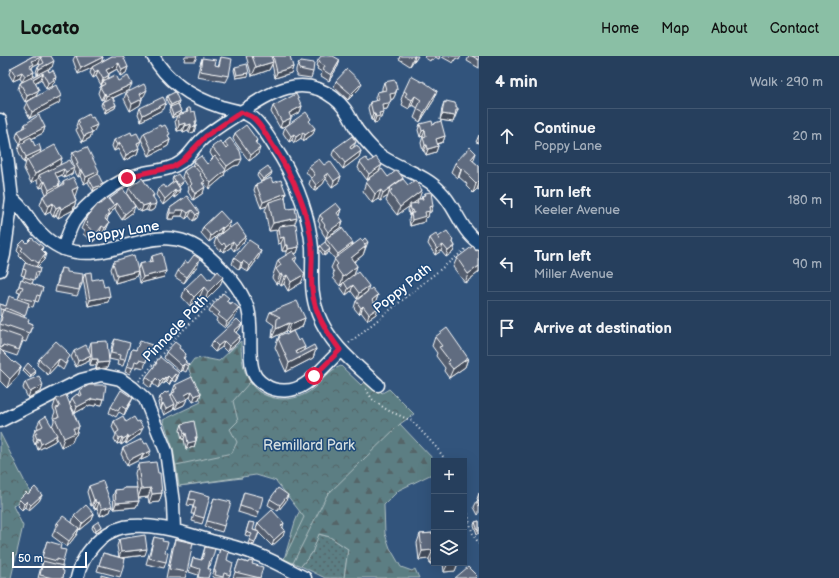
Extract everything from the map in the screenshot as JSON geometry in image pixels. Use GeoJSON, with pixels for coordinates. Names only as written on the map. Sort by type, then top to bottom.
{"type":"FeatureCollection","features":[{"type":"Feature","properties":{"kind":"street"},"geometry":{"type":"LineString","coordinates":[[153,56],[167,75],[181,88],[199,98],[222,107],[241,112],[259,123],[281,157],[300,195],[312,248],[311,280],[314,304],[323,325],[340,350],[378,385]]}},
{"type":"Feature","properties":{"kind":"street"},"geometry":{"type":"LineString","coordinates":[[63,248],[73,224],[80,214],[90,204],[120,182],[140,174],[173,167],[182,161],[206,136],[262,98],[281,89],[297,86],[312,87],[326,93],[342,105],[357,129],[377,153],[392,163],[431,182],[442,193],[459,220],[478,242]]}},
{"type":"Feature","properties":{"kind":"street"},"geometry":{"type":"LineString","coordinates":[[0,120],[7,155],[12,198],[4,255],[0,270]]}},
{"type":"Feature","properties":{"kind":"street","name":"Poppy Lane"},"geometry":{"type":"LineString","coordinates":[[12,198],[24,210],[34,226],[50,241],[63,248],[80,253],[95,252],[159,238],[183,240],[194,245],[233,282],[240,292],[248,310],[252,366],[256,379],[269,388],[292,390],[305,385],[340,350]]}},
{"type":"Feature","properties":{"kind":"street"},"geometry":{"type":"LineString","coordinates":[[0,421],[80,380],[101,375],[120,379],[145,399],[166,450],[174,503],[174,530]]}},
{"type":"Feature","properties":{"kind":"street"},"geometry":{"type":"LineString","coordinates":[[77,578],[78,572],[85,558],[105,534],[124,527],[143,525],[174,530],[251,552],[305,578]]}},
{"type":"Feature","properties":{"kind":"path","name":"Poppy Path"},"geometry":{"type":"LineString","coordinates":[[340,350],[478,242]]}},
{"type":"Feature","properties":{"kind":"path","name":"Pinnacle Path"},"geometry":{"type":"LineString","coordinates":[[133,388],[179,334],[233,282]]}},
{"type":"Feature","properties":{"kind":"path"},"geometry":{"type":"LineString","coordinates":[[362,384],[372,398],[387,410],[412,421],[437,448],[444,458]]}},
{"type":"Feature","properties":{"kind":"path"},"geometry":{"type":"LineString","coordinates":[[467,511],[472,532],[479,544]]}},
{"type":"Feature","properties":{"kind":"green space"},"geometry":{"type":"Polygon","coordinates":[[[241,341],[242,360],[247,377],[251,384],[265,395],[275,398],[242,478],[179,486],[173,448],[163,420],[201,402],[188,367],[194,359],[204,358],[219,361],[241,341]]]}},
{"type":"Feature","properties":{"kind":"green space","name":"Remillard Park"},"geometry":{"type":"Polygon","coordinates":[[[341,366],[361,385],[368,379],[382,393],[389,389],[414,414],[400,424],[327,495],[293,563],[284,559],[304,517],[276,481],[256,475],[179,486],[176,465],[232,453],[237,442],[230,429],[238,421],[233,401],[250,382],[258,391],[265,395],[279,399],[294,398],[301,396],[314,388],[330,373],[341,366]]]}},
{"type":"Feature","properties":{"kind":"green space"},"geometry":{"type":"Polygon","coordinates":[[[376,405],[400,424],[432,458],[431,474],[399,490],[384,505],[385,534],[390,548],[401,567],[412,571],[415,569],[419,578],[344,578],[348,549],[330,537],[319,534],[312,553],[301,566],[284,559],[295,522],[307,493],[376,405]]]}},
{"type":"Feature","properties":{"kind":"green space"},"geometry":{"type":"Polygon","coordinates":[[[0,433],[30,492],[13,506],[23,526],[11,578],[0,578],[0,433]]]}},
{"type":"Feature","properties":{"kind":"green space"},"geometry":{"type":"Polygon","coordinates":[[[318,534],[330,537],[348,549],[344,578],[325,578],[301,566],[312,553],[318,534]]]}},
{"type":"Feature","properties":{"kind":"building"},"geometry":{"type":"Polygon","coordinates":[[[33,56],[51,56],[54,61],[39,69],[38,66],[44,63],[41,57],[32,61],[34,64],[30,66],[34,72],[25,76],[22,72],[15,75],[11,68],[33,56]]]}},
{"type":"Feature","properties":{"kind":"building"},"geometry":{"type":"Polygon","coordinates":[[[76,56],[102,56],[103,57],[81,68],[76,56]]]}},
{"type":"Feature","properties":{"kind":"building"},"geometry":{"type":"Polygon","coordinates":[[[112,56],[123,56],[128,67],[122,70],[119,63],[106,70],[109,75],[103,79],[98,70],[95,72],[92,67],[112,56]]]}},
{"type":"Feature","properties":{"kind":"building"},"geometry":{"type":"Polygon","coordinates":[[[252,56],[271,56],[273,62],[256,67],[252,56]]]}},
{"type":"Feature","properties":{"kind":"building"},"geometry":{"type":"Polygon","coordinates":[[[273,56],[290,56],[293,67],[277,72],[273,56]]]}},
{"type":"Feature","properties":{"kind":"building"},"geometry":{"type":"Polygon","coordinates":[[[321,56],[333,56],[340,60],[331,75],[323,70],[325,66],[319,63],[320,61],[318,60],[321,56]]]}},
{"type":"Feature","properties":{"kind":"building"},"geometry":{"type":"Polygon","coordinates":[[[472,56],[479,56],[479,60],[472,56]]]}},
{"type":"Feature","properties":{"kind":"building"},"geometry":{"type":"Polygon","coordinates":[[[221,57],[232,59],[229,76],[200,71],[202,58],[216,60],[215,65],[219,66],[221,57]]]}},
{"type":"Feature","properties":{"kind":"building"},"geometry":{"type":"Polygon","coordinates":[[[301,61],[314,63],[313,72],[299,69],[299,63],[301,61]]]}},
{"type":"Feature","properties":{"kind":"building"},"geometry":{"type":"Polygon","coordinates":[[[247,64],[249,73],[237,75],[235,67],[247,64]]]}},
{"type":"Feature","properties":{"kind":"building"},"geometry":{"type":"Polygon","coordinates":[[[48,69],[49,72],[53,70],[56,77],[53,78],[54,80],[48,83],[43,73],[33,79],[39,90],[27,96],[20,83],[48,69]]]}},
{"type":"Feature","properties":{"kind":"building"},"geometry":{"type":"Polygon","coordinates":[[[347,69],[362,83],[351,94],[336,81],[347,69]]]}},
{"type":"Feature","properties":{"kind":"building"},"geometry":{"type":"Polygon","coordinates":[[[115,75],[118,81],[128,76],[132,84],[106,96],[100,87],[105,84],[103,81],[115,75]]]}},
{"type":"Feature","properties":{"kind":"building"},"geometry":{"type":"Polygon","coordinates":[[[411,76],[422,82],[423,81],[437,91],[424,113],[417,109],[421,100],[415,96],[412,100],[405,96],[407,93],[404,91],[411,76]]]}},
{"type":"Feature","properties":{"kind":"building"},"geometry":{"type":"Polygon","coordinates":[[[395,80],[397,89],[395,93],[390,94],[391,100],[389,103],[382,104],[383,112],[379,113],[380,116],[376,117],[375,114],[373,114],[370,102],[379,100],[377,92],[386,90],[384,82],[395,80]]]}},
{"type":"Feature","properties":{"kind":"building"},"geometry":{"type":"Polygon","coordinates":[[[144,84],[147,90],[140,94],[142,99],[132,104],[126,93],[144,84]]]}},
{"type":"Feature","properties":{"kind":"building"},"geometry":{"type":"Polygon","coordinates":[[[56,85],[61,96],[32,112],[27,102],[56,85]]]}},
{"type":"Feature","properties":{"kind":"building"},"geometry":{"type":"Polygon","coordinates":[[[175,92],[179,101],[171,105],[167,96],[175,92]]]}},
{"type":"Feature","properties":{"kind":"building"},"geometry":{"type":"Polygon","coordinates":[[[296,94],[302,106],[289,113],[291,118],[282,122],[273,106],[296,94]]]}},
{"type":"Feature","properties":{"kind":"building"},"geometry":{"type":"Polygon","coordinates":[[[112,97],[116,105],[106,110],[102,102],[112,97]]]}},
{"type":"Feature","properties":{"kind":"building"},"geometry":{"type":"Polygon","coordinates":[[[163,97],[166,103],[143,115],[140,108],[163,97]]]}},
{"type":"Feature","properties":{"kind":"building"},"geometry":{"type":"Polygon","coordinates":[[[446,101],[456,104],[456,108],[458,108],[458,110],[456,110],[455,116],[442,114],[444,102],[446,103],[446,101]]]}},
{"type":"Feature","properties":{"kind":"building"},"geometry":{"type":"Polygon","coordinates":[[[178,104],[181,111],[173,115],[170,107],[178,104]]]}},
{"type":"Feature","properties":{"kind":"building"},"geometry":{"type":"Polygon","coordinates":[[[187,108],[190,108],[191,112],[195,111],[197,121],[195,121],[196,126],[191,127],[191,124],[185,126],[185,123],[179,125],[178,115],[188,112],[187,108]]]}},
{"type":"Feature","properties":{"kind":"building"},"geometry":{"type":"Polygon","coordinates":[[[306,112],[311,119],[309,121],[315,128],[305,135],[303,132],[296,137],[294,134],[291,136],[285,127],[306,112]]]}},
{"type":"Feature","properties":{"kind":"building"},"geometry":{"type":"Polygon","coordinates":[[[89,114],[91,118],[93,117],[97,125],[90,128],[92,132],[84,136],[78,124],[80,123],[78,120],[89,114]]]}},
{"type":"Feature","properties":{"kind":"building"},"geometry":{"type":"Polygon","coordinates":[[[39,115],[45,127],[22,139],[18,131],[26,127],[25,124],[39,115]]]}},
{"type":"Feature","properties":{"kind":"building"},"geometry":{"type":"Polygon","coordinates":[[[432,121],[433,125],[441,121],[445,136],[436,139],[438,146],[428,149],[427,145],[425,145],[423,137],[426,136],[425,130],[422,131],[420,124],[432,121]]]}},
{"type":"Feature","properties":{"kind":"building"},"geometry":{"type":"Polygon","coordinates":[[[160,125],[161,127],[165,125],[170,134],[168,135],[170,140],[152,150],[144,133],[160,125]]]}},
{"type":"Feature","properties":{"kind":"building"},"geometry":{"type":"Polygon","coordinates":[[[246,125],[257,140],[255,142],[260,148],[251,155],[235,133],[246,125]]]}},
{"type":"Feature","properties":{"kind":"building"},"geometry":{"type":"Polygon","coordinates":[[[131,132],[132,135],[137,133],[141,141],[137,143],[139,148],[126,155],[120,143],[117,145],[114,140],[131,132]]]}},
{"type":"Feature","properties":{"kind":"building"},"geometry":{"type":"Polygon","coordinates":[[[352,136],[356,142],[350,147],[351,149],[357,145],[361,151],[345,163],[334,149],[352,136]]]}},
{"type":"Feature","properties":{"kind":"building"},"geometry":{"type":"Polygon","coordinates":[[[31,137],[35,146],[39,144],[41,150],[26,157],[20,144],[31,137]]]}},
{"type":"Feature","properties":{"kind":"building"},"geometry":{"type":"Polygon","coordinates":[[[230,138],[240,151],[242,159],[236,160],[227,166],[212,147],[220,141],[226,149],[228,147],[225,142],[230,138]]]}},
{"type":"Feature","properties":{"kind":"building"},"geometry":{"type":"Polygon","coordinates":[[[55,145],[62,158],[35,174],[27,160],[55,145]]]}},
{"type":"Feature","properties":{"kind":"building"},"geometry":{"type":"Polygon","coordinates":[[[87,147],[99,171],[86,177],[76,164],[78,163],[73,152],[87,147]]]}},
{"type":"Feature","properties":{"kind":"building"},"geometry":{"type":"Polygon","coordinates":[[[470,147],[476,153],[471,159],[479,166],[479,181],[476,184],[469,177],[470,175],[455,163],[470,147]]]}},
{"type":"Feature","properties":{"kind":"building"},"geometry":{"type":"Polygon","coordinates":[[[201,156],[207,164],[215,156],[226,170],[211,183],[194,161],[201,156]]]}},
{"type":"Feature","properties":{"kind":"building"},"geometry":{"type":"Polygon","coordinates":[[[376,157],[382,165],[369,174],[360,162],[366,158],[369,162],[376,157]]]}},
{"type":"Feature","properties":{"kind":"building"},"geometry":{"type":"Polygon","coordinates":[[[319,159],[324,165],[330,161],[341,176],[334,181],[328,173],[324,176],[325,178],[316,185],[311,178],[315,175],[309,166],[319,159]]]}},
{"type":"Feature","properties":{"kind":"building"},"geometry":{"type":"Polygon","coordinates":[[[70,160],[74,168],[66,172],[64,169],[55,173],[60,183],[49,190],[45,181],[43,182],[39,175],[70,160]]]}},
{"type":"Feature","properties":{"kind":"building"},"geometry":{"type":"Polygon","coordinates":[[[193,165],[205,181],[202,183],[205,187],[195,194],[190,186],[192,184],[184,171],[193,165]]]}},
{"type":"Feature","properties":{"kind":"building"},"geometry":{"type":"Polygon","coordinates":[[[268,166],[272,172],[263,179],[258,173],[268,166]]]}},
{"type":"Feature","properties":{"kind":"building"},"geometry":{"type":"Polygon","coordinates":[[[382,169],[388,177],[397,170],[403,178],[383,193],[381,190],[375,194],[366,182],[370,179],[369,178],[382,169]]]}},
{"type":"Feature","properties":{"kind":"building"},"geometry":{"type":"Polygon","coordinates":[[[98,174],[103,184],[94,188],[89,179],[98,174]]]}},
{"type":"Feature","properties":{"kind":"building"},"geometry":{"type":"Polygon","coordinates":[[[178,174],[183,181],[178,185],[173,177],[178,174]]]}},
{"type":"Feature","properties":{"kind":"building"},"geometry":{"type":"Polygon","coordinates":[[[73,177],[78,187],[72,190],[76,201],[61,209],[60,206],[56,208],[53,203],[48,206],[43,196],[73,177]]]}},
{"type":"Feature","properties":{"kind":"building"},"geometry":{"type":"Polygon","coordinates":[[[142,178],[154,195],[152,196],[156,203],[154,205],[149,204],[143,206],[141,203],[140,204],[129,188],[142,178]]]}},
{"type":"Feature","properties":{"kind":"building"},"geometry":{"type":"Polygon","coordinates":[[[271,178],[273,183],[281,180],[286,193],[263,202],[256,184],[271,178]]]}},
{"type":"Feature","properties":{"kind":"building"},"geometry":{"type":"Polygon","coordinates":[[[403,179],[408,185],[415,180],[422,190],[400,207],[389,192],[392,190],[390,188],[403,179]]]}},
{"type":"Feature","properties":{"kind":"building"},"geometry":{"type":"Polygon","coordinates":[[[175,181],[180,189],[176,192],[175,190],[165,199],[158,189],[164,185],[166,188],[175,181]]]}},
{"type":"Feature","properties":{"kind":"building"},"geometry":{"type":"Polygon","coordinates":[[[123,189],[135,206],[125,214],[117,203],[114,206],[109,199],[123,189]]]}},
{"type":"Feature","properties":{"kind":"building"},"geometry":{"type":"Polygon","coordinates":[[[431,192],[433,206],[429,207],[430,211],[425,212],[426,216],[412,220],[411,213],[414,213],[413,210],[411,210],[410,204],[418,203],[417,199],[423,199],[422,196],[426,195],[425,193],[431,192]]]}},
{"type":"Feature","properties":{"kind":"building"},"geometry":{"type":"Polygon","coordinates":[[[187,196],[199,212],[196,215],[192,210],[188,213],[184,210],[176,210],[176,213],[170,213],[170,208],[187,196]]]}},
{"type":"Feature","properties":{"kind":"building"},"geometry":{"type":"Polygon","coordinates":[[[285,197],[287,209],[295,208],[297,218],[273,223],[269,202],[285,197]]]}},
{"type":"Feature","properties":{"kind":"building"},"geometry":{"type":"Polygon","coordinates":[[[107,198],[114,206],[107,212],[109,213],[105,219],[109,223],[105,228],[102,226],[96,234],[86,225],[88,223],[85,220],[98,204],[99,205],[107,198]]]}},
{"type":"Feature","properties":{"kind":"building"},"geometry":{"type":"Polygon","coordinates":[[[336,203],[341,209],[337,213],[343,221],[328,232],[321,220],[323,219],[320,215],[336,203]]]}},
{"type":"Feature","properties":{"kind":"building"},"geometry":{"type":"Polygon","coordinates":[[[220,211],[230,222],[211,236],[203,227],[220,211]]]}},
{"type":"Feature","properties":{"kind":"building"},"geometry":{"type":"Polygon","coordinates":[[[237,223],[246,236],[236,245],[233,241],[226,246],[224,243],[222,245],[216,238],[229,227],[230,228],[237,223]]]}},
{"type":"Feature","properties":{"kind":"building"},"geometry":{"type":"Polygon","coordinates":[[[296,224],[299,247],[288,249],[288,245],[285,245],[284,237],[280,238],[279,226],[296,224]]]}},
{"type":"Feature","properties":{"kind":"building"},"geometry":{"type":"Polygon","coordinates":[[[342,228],[353,243],[338,254],[326,239],[342,228]]]}},
{"type":"Feature","properties":{"kind":"building"},"geometry":{"type":"Polygon","coordinates":[[[447,231],[455,246],[448,251],[443,245],[437,249],[430,238],[436,234],[439,239],[440,239],[438,237],[447,231]]]}},
{"type":"Feature","properties":{"kind":"building"},"geometry":{"type":"Polygon","coordinates":[[[32,238],[43,247],[41,249],[46,254],[38,263],[33,259],[32,260],[21,250],[23,248],[19,245],[24,240],[27,243],[32,238]]]}},
{"type":"Feature","properties":{"kind":"building"},"geometry":{"type":"Polygon","coordinates":[[[365,238],[368,242],[365,244],[362,241],[365,238]]]}},
{"type":"Feature","properties":{"kind":"building"},"geometry":{"type":"Polygon","coordinates":[[[361,239],[366,246],[351,258],[357,266],[343,277],[337,269],[336,266],[338,264],[334,259],[361,239]]]}},
{"type":"Feature","properties":{"kind":"building"},"geometry":{"type":"Polygon","coordinates":[[[249,240],[258,246],[257,247],[261,251],[250,266],[243,261],[241,263],[234,258],[249,240]]]}},
{"type":"Feature","properties":{"kind":"building"},"geometry":{"type":"Polygon","coordinates":[[[325,242],[330,249],[325,253],[320,246],[325,242]]]}},
{"type":"Feature","properties":{"kind":"building"},"geometry":{"type":"Polygon","coordinates":[[[473,246],[476,251],[479,249],[479,266],[468,274],[457,258],[473,246]]]}},
{"type":"Feature","properties":{"kind":"building"},"geometry":{"type":"Polygon","coordinates":[[[293,251],[297,257],[293,259],[305,274],[291,282],[287,275],[284,277],[282,274],[280,275],[276,269],[281,265],[278,260],[293,251]]]}},
{"type":"Feature","properties":{"kind":"building"},"geometry":{"type":"Polygon","coordinates":[[[162,253],[166,271],[143,277],[139,264],[153,261],[152,256],[162,253]]]}},
{"type":"Feature","properties":{"kind":"building"},"geometry":{"type":"Polygon","coordinates":[[[134,255],[138,271],[117,276],[113,263],[114,261],[134,255]]]}},
{"type":"Feature","properties":{"kind":"building"},"geometry":{"type":"Polygon","coordinates":[[[194,255],[200,259],[187,277],[178,271],[185,261],[188,263],[194,255]]]}},
{"type":"Feature","properties":{"kind":"building"},"geometry":{"type":"Polygon","coordinates":[[[25,263],[40,268],[39,273],[36,272],[34,280],[24,277],[26,270],[23,269],[25,263]]]}},
{"type":"Feature","properties":{"kind":"building"},"geometry":{"type":"Polygon","coordinates":[[[61,268],[67,269],[67,272],[83,274],[82,284],[80,284],[79,290],[57,286],[61,268]]]}},
{"type":"Feature","properties":{"kind":"building"},"geometry":{"type":"Polygon","coordinates":[[[218,271],[223,277],[208,292],[204,287],[194,297],[185,288],[202,272],[208,279],[211,279],[218,271]]]}},
{"type":"Feature","properties":{"kind":"building"},"geometry":{"type":"Polygon","coordinates":[[[91,272],[92,280],[102,278],[104,287],[108,286],[110,296],[90,300],[85,273],[91,272]]]}},
{"type":"Feature","properties":{"kind":"building"},"geometry":{"type":"Polygon","coordinates":[[[358,272],[369,286],[359,293],[353,285],[348,289],[344,282],[358,272]]]}},
{"type":"Feature","properties":{"kind":"building"},"geometry":{"type":"Polygon","coordinates":[[[21,279],[43,288],[40,296],[37,295],[35,301],[19,296],[23,287],[19,286],[21,279]]]}},
{"type":"Feature","properties":{"kind":"building"},"geometry":{"type":"Polygon","coordinates":[[[372,288],[378,295],[372,300],[378,308],[369,314],[363,306],[361,308],[356,301],[372,288]]]}},
{"type":"Feature","properties":{"kind":"building"},"geometry":{"type":"Polygon","coordinates":[[[223,293],[229,298],[226,301],[231,304],[232,302],[239,308],[227,322],[218,315],[220,313],[212,306],[223,293]]]}},
{"type":"Feature","properties":{"kind":"building"},"geometry":{"type":"Polygon","coordinates":[[[9,296],[29,303],[25,316],[6,308],[5,310],[0,309],[0,304],[6,306],[9,296]]]}},
{"type":"Feature","properties":{"kind":"building"},"geometry":{"type":"Polygon","coordinates":[[[297,301],[305,318],[276,329],[277,319],[280,317],[270,312],[297,301]]]}},
{"type":"Feature","properties":{"kind":"building"},"geometry":{"type":"Polygon","coordinates":[[[3,310],[29,319],[28,322],[33,324],[29,333],[0,324],[3,310]]]}},
{"type":"Feature","properties":{"kind":"building"},"geometry":{"type":"Polygon","coordinates":[[[237,319],[242,324],[234,331],[240,336],[229,346],[224,341],[218,346],[213,341],[237,319]]]}},
{"type":"Feature","properties":{"kind":"building"},"geometry":{"type":"Polygon","coordinates":[[[447,328],[468,358],[453,369],[447,362],[449,360],[439,347],[442,346],[435,337],[447,328]]]}},
{"type":"Feature","properties":{"kind":"building"},"geometry":{"type":"Polygon","coordinates":[[[0,330],[23,338],[19,350],[3,345],[2,348],[0,347],[0,330]]]}},
{"type":"Feature","properties":{"kind":"building"},"geometry":{"type":"Polygon","coordinates":[[[293,331],[298,341],[301,339],[305,347],[296,351],[297,354],[314,345],[316,349],[289,363],[278,338],[285,333],[286,335],[293,331]]]}},
{"type":"Feature","properties":{"kind":"building"},"geometry":{"type":"Polygon","coordinates":[[[115,339],[130,343],[125,360],[119,359],[120,355],[111,353],[115,339]]]}},
{"type":"Feature","properties":{"kind":"building"},"geometry":{"type":"Polygon","coordinates":[[[56,341],[67,351],[66,352],[70,356],[65,364],[59,359],[50,369],[39,359],[56,341]]]}},
{"type":"Feature","properties":{"kind":"building"},"geometry":{"type":"Polygon","coordinates":[[[107,341],[109,362],[98,363],[98,359],[92,359],[91,342],[107,341]]]}},
{"type":"Feature","properties":{"kind":"building"},"geometry":{"type":"Polygon","coordinates":[[[140,341],[152,345],[150,352],[148,352],[146,362],[139,360],[138,362],[135,361],[133,368],[127,366],[132,349],[136,350],[140,341]]]}},
{"type":"Feature","properties":{"kind":"building"},"geometry":{"type":"Polygon","coordinates":[[[175,342],[186,354],[183,358],[189,365],[188,366],[184,364],[182,366],[166,352],[175,342]]]}},
{"type":"Feature","properties":{"kind":"building"},"geometry":{"type":"Polygon","coordinates":[[[86,345],[91,355],[78,361],[74,351],[86,345]]]}},
{"type":"Feature","properties":{"kind":"building"},"geometry":{"type":"Polygon","coordinates":[[[0,349],[14,363],[15,362],[21,367],[10,379],[0,369],[0,349]]]}},
{"type":"Feature","properties":{"kind":"building"},"geometry":{"type":"Polygon","coordinates":[[[160,357],[179,373],[177,376],[175,374],[171,379],[168,376],[160,382],[156,378],[153,382],[146,377],[160,357]]]}},
{"type":"Feature","properties":{"kind":"building"},"geometry":{"type":"Polygon","coordinates":[[[28,363],[36,371],[31,375],[24,368],[28,363]]]}},
{"type":"Feature","properties":{"kind":"building"},"geometry":{"type":"Polygon","coordinates":[[[39,376],[43,385],[30,392],[25,382],[39,376]]]}},
{"type":"Feature","properties":{"kind":"building"},"geometry":{"type":"Polygon","coordinates":[[[192,377],[201,393],[195,396],[192,391],[185,395],[187,399],[178,403],[172,393],[175,392],[174,390],[177,388],[175,385],[192,377]]]}},
{"type":"Feature","properties":{"kind":"building"},"geometry":{"type":"Polygon","coordinates":[[[89,385],[106,385],[104,399],[92,399],[77,407],[72,398],[77,394],[79,396],[82,395],[80,390],[89,385]]]}},
{"type":"Feature","properties":{"kind":"building"},"geometry":{"type":"Polygon","coordinates":[[[121,390],[133,398],[126,409],[121,406],[118,411],[111,407],[121,390]]]}},
{"type":"Feature","properties":{"kind":"building"},"geometry":{"type":"Polygon","coordinates":[[[165,392],[169,392],[175,404],[166,409],[163,403],[162,404],[160,397],[165,392]]]}},
{"type":"Feature","properties":{"kind":"building"},"geometry":{"type":"Polygon","coordinates":[[[66,395],[79,426],[78,428],[73,428],[75,433],[64,438],[55,418],[59,417],[56,408],[60,407],[56,399],[66,395]]]}},
{"type":"Feature","properties":{"kind":"building"},"geometry":{"type":"Polygon","coordinates":[[[46,416],[57,435],[41,444],[39,438],[37,439],[35,434],[37,433],[35,430],[43,426],[40,420],[46,416]]]}},
{"type":"Feature","properties":{"kind":"building"},"geometry":{"type":"Polygon","coordinates":[[[123,416],[126,422],[134,417],[137,422],[139,421],[143,428],[128,438],[128,436],[123,439],[122,437],[119,438],[116,433],[119,431],[114,421],[123,416]]]}},
{"type":"Feature","properties":{"kind":"building"},"geometry":{"type":"Polygon","coordinates":[[[194,421],[197,437],[195,437],[196,441],[188,443],[182,424],[194,421]]]}},
{"type":"Feature","properties":{"kind":"building"},"geometry":{"type":"Polygon","coordinates":[[[142,439],[145,444],[147,443],[151,451],[129,460],[123,448],[142,439]]]}},
{"type":"Feature","properties":{"kind":"building"},"geometry":{"type":"Polygon","coordinates":[[[156,462],[158,473],[160,473],[162,493],[152,494],[151,488],[141,489],[138,464],[156,462]]]}},
{"type":"Feature","properties":{"kind":"building"},"geometry":{"type":"Polygon","coordinates":[[[103,481],[112,506],[102,509],[99,502],[96,503],[95,499],[94,500],[89,486],[103,481]]]}},
{"type":"Feature","properties":{"kind":"building"},"geometry":{"type":"Polygon","coordinates":[[[35,487],[42,495],[31,505],[27,501],[24,504],[19,499],[26,492],[28,494],[35,487]]]}},
{"type":"Feature","properties":{"kind":"building"},"geometry":{"type":"Polygon","coordinates":[[[137,488],[139,501],[116,503],[115,490],[137,488]]]}},
{"type":"Feature","properties":{"kind":"building"},"geometry":{"type":"Polygon","coordinates":[[[278,488],[288,495],[280,505],[270,499],[278,488]]]}},
{"type":"Feature","properties":{"kind":"building"},"geometry":{"type":"Polygon","coordinates":[[[191,491],[210,496],[204,518],[194,515],[196,508],[193,508],[195,500],[189,499],[191,491]]]}},
{"type":"Feature","properties":{"kind":"building"},"geometry":{"type":"Polygon","coordinates":[[[244,492],[263,497],[259,512],[240,506],[244,492]]]}},
{"type":"Feature","properties":{"kind":"building"},"geometry":{"type":"Polygon","coordinates":[[[214,498],[231,502],[224,526],[207,521],[214,498]]]}},
{"type":"Feature","properties":{"kind":"building"},"geometry":{"type":"Polygon","coordinates":[[[86,505],[94,514],[82,524],[74,516],[86,505]]]}},
{"type":"Feature","properties":{"kind":"building"},"geometry":{"type":"Polygon","coordinates":[[[272,510],[284,523],[281,526],[285,530],[274,540],[258,523],[272,510]]]}},
{"type":"Feature","properties":{"kind":"building"},"geometry":{"type":"Polygon","coordinates":[[[63,516],[79,528],[69,541],[54,530],[59,524],[57,523],[63,516]]]}},
{"type":"Feature","properties":{"kind":"building"},"geometry":{"type":"Polygon","coordinates":[[[99,521],[102,526],[96,530],[93,525],[99,521]]]}},
{"type":"Feature","properties":{"kind":"building"},"geometry":{"type":"Polygon","coordinates":[[[479,521],[479,531],[478,531],[475,522],[479,521]]]}},
{"type":"Feature","properties":{"kind":"building"},"geometry":{"type":"Polygon","coordinates":[[[249,522],[255,523],[253,530],[259,532],[255,542],[249,540],[252,534],[246,532],[249,522]]]}},
{"type":"Feature","properties":{"kind":"building"},"geometry":{"type":"Polygon","coordinates":[[[431,533],[431,550],[422,551],[420,534],[431,533]]]}},
{"type":"Feature","properties":{"kind":"building"},"geometry":{"type":"Polygon","coordinates":[[[145,535],[147,549],[121,552],[120,539],[145,535]]]}},
{"type":"Feature","properties":{"kind":"building"},"geometry":{"type":"Polygon","coordinates":[[[154,537],[168,542],[165,552],[168,553],[166,562],[149,558],[154,537]]]}},
{"type":"Feature","properties":{"kind":"building"},"geometry":{"type":"Polygon","coordinates":[[[175,539],[193,543],[187,572],[169,569],[175,539]]]}},
{"type":"Feature","properties":{"kind":"building"},"geometry":{"type":"Polygon","coordinates":[[[47,541],[61,545],[60,549],[66,550],[63,561],[42,557],[47,541]]]}},
{"type":"Feature","properties":{"kind":"building"},"geometry":{"type":"Polygon","coordinates":[[[205,547],[215,549],[212,560],[210,560],[208,569],[211,569],[208,578],[198,577],[200,569],[191,566],[193,558],[202,560],[205,547]]]}},
{"type":"Feature","properties":{"kind":"building"},"geometry":{"type":"Polygon","coordinates":[[[220,549],[229,552],[227,560],[233,563],[230,575],[224,573],[223,577],[215,575],[216,571],[214,571],[220,549]]]}},
{"type":"Feature","properties":{"kind":"building"},"geometry":{"type":"Polygon","coordinates":[[[103,553],[125,559],[122,571],[99,565],[103,553]]]}},
{"type":"Feature","properties":{"kind":"building"},"geometry":{"type":"Polygon","coordinates":[[[239,560],[248,563],[249,561],[253,562],[252,564],[263,567],[260,578],[235,572],[239,560]]]}},
{"type":"Feature","properties":{"kind":"building"},"geometry":{"type":"Polygon","coordinates":[[[43,561],[63,566],[63,578],[53,578],[40,575],[43,561]]]}},
{"type":"Feature","properties":{"kind":"building"},"geometry":{"type":"Polygon","coordinates":[[[468,567],[477,576],[475,578],[455,578],[468,567]]]}},
{"type":"Feature","properties":{"kind":"building"},"geometry":{"type":"Polygon","coordinates":[[[101,575],[112,578],[101,578],[101,575]]]}},
{"type":"Feature","properties":{"kind":"route"},"geometry":{"type":"LineString","coordinates":[[127,178],[173,167],[189,155],[197,144],[206,136],[241,112],[259,123],[281,157],[300,195],[312,248],[311,280],[314,304],[323,325],[340,350],[314,376]]}}]}
